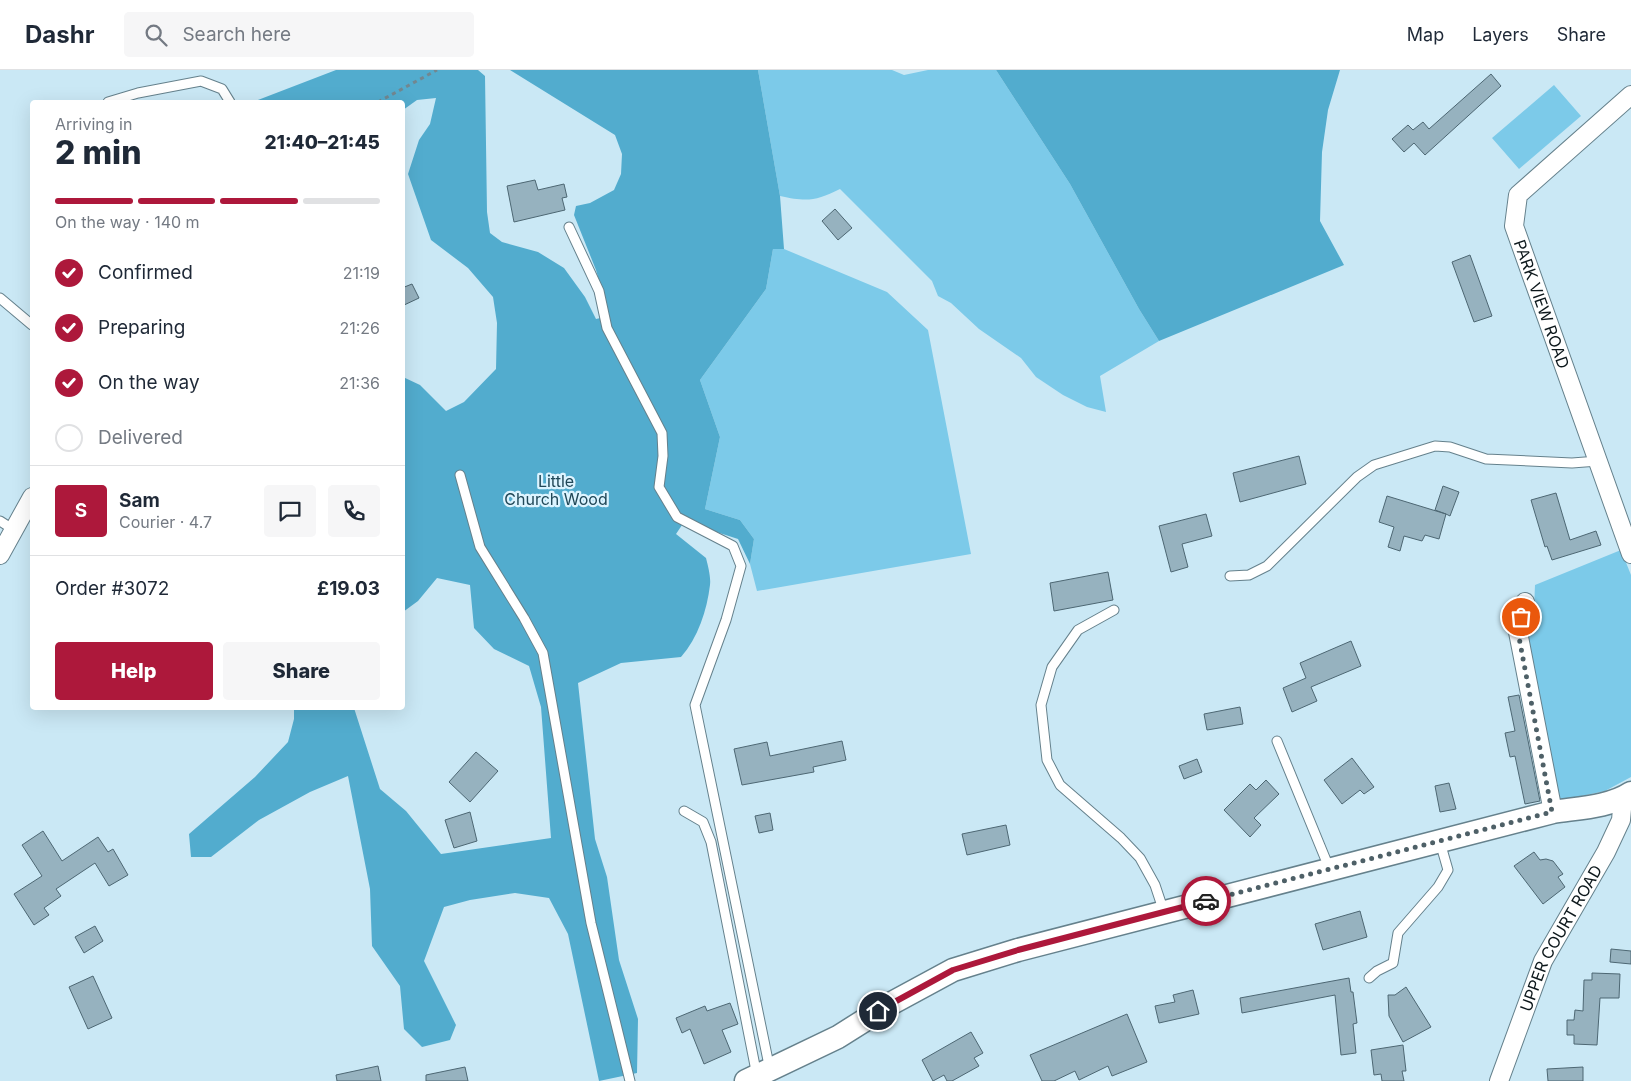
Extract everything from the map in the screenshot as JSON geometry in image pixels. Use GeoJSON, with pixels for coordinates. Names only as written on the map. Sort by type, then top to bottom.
{"type":"FeatureCollection","features":[{"type":"Feature","properties":{"kind":"street","name":"PARK VIEW ROAD"},"geometry":{"type":"LineString","coordinates":[[1631,96],[1518,195],[1514,226],[1631,554]]}},
{"type":"Feature","properties":{"kind":"street"},"geometry":{"type":"LineString","coordinates":[[0,555],[7,526],[30,499]]}},
{"type":"Feature","properties":{"kind":"street"},"geometry":{"type":"LineString","coordinates":[[1525,602],[1518,632],[1552,812]]}},
{"type":"Feature","properties":{"kind":"street"},"geometry":{"type":"LineString","coordinates":[[758,1076],[838,1037],[892,1003],[953,970],[1018,950],[1164,912],[1552,812],[1627,795]]}},
{"type":"Feature","properties":{"kind":"street","name":"UPPER COURT ROAD"},"geometry":{"type":"LineString","coordinates":[[1499,1081],[1543,961],[1606,852],[1621,820],[1627,795]]}},
{"type":"Feature","properties":{"kind":"lane"},"geometry":{"type":"LineString","coordinates":[[115,100],[138,93],[201,81],[222,88],[229,100]]}},
{"type":"Feature","properties":{"kind":"lane"},"geometry":{"type":"LineString","coordinates":[[569,227],[598,291],[607,328],[662,433],[663,456],[659,487],[676,517],[733,546],[741,566],[726,620],[695,705],[758,1076]]}},
{"type":"Feature","properties":{"kind":"lane"},"geometry":{"type":"LineString","coordinates":[[0,298],[30,323]]}},
{"type":"Feature","properties":{"kind":"lane"},"geometry":{"type":"LineString","coordinates":[[1230,576],[1249,575],[1267,566],[1357,477],[1374,465],[1418,450],[1436,446],[1450,447],[1486,459],[1572,463],[1598,461]]}},
{"type":"Feature","properties":{"kind":"lane"},"geometry":{"type":"LineString","coordinates":[[460,475],[480,548],[524,618],[543,653],[591,924],[630,1081]]}},
{"type":"Feature","properties":{"kind":"lane"},"geometry":{"type":"LineString","coordinates":[[1114,610],[1078,630],[1052,667],[1041,705],[1047,760],[1060,785],[1121,838],[1140,858],[1155,885],[1164,912]]}},
{"type":"Feature","properties":{"kind":"lane"},"geometry":{"type":"LineString","coordinates":[[1277,741],[1330,870]]}},
{"type":"Feature","properties":{"kind":"lane"},"geometry":{"type":"LineString","coordinates":[[684,811],[703,822],[711,842],[758,1076]]}},
{"type":"Feature","properties":{"kind":"lane"},"geometry":{"type":"LineString","coordinates":[[1369,978],[1377,971],[1393,963],[1398,933],[1442,881],[1448,870],[1440,842]]}},
{"type":"Feature","properties":{"kind":"path"},"geometry":{"type":"LineString","coordinates":[[382,100],[437,70]]}},
{"type":"Feature","properties":{"kind":"shaded area"},"geometry":{"type":"Polygon","coordinates":[[[758,70],[892,70],[904,75],[928,70],[996,70],[1070,184],[1139,309],[1159,341],[1100,376],[1106,412],[1087,407],[1063,395],[1036,377],[1021,358],[979,329],[951,303],[938,296],[932,281],[840,189],[818,198],[805,200],[780,196],[758,70]]]}},
{"type":"Feature","properties":{"kind":"shaded area"},"geometry":{"type":"Polygon","coordinates":[[[1554,85],[1581,116],[1519,169],[1492,138],[1554,85]]]}},
{"type":"Feature","properties":{"kind":"shaded area"},"geometry":{"type":"Polygon","coordinates":[[[773,249],[784,249],[887,292],[928,330],[971,554],[757,591],[750,564],[754,539],[740,520],[705,509],[720,437],[700,380],[766,289],[773,249]]]}},
{"type":"Feature","properties":{"kind":"shaded area"},"geometry":{"type":"Polygon","coordinates":[[[1621,550],[1631,575],[1631,777],[1605,791],[1558,801],[1527,636],[1534,609],[1535,585],[1621,550]]]}},
{"type":"Feature","properties":{"kind":"green space","name":"Little Church Wood"},"geometry":{"type":"Polygon","coordinates":[[[336,70],[478,70],[485,76],[487,212],[490,233],[502,242],[538,252],[564,268],[585,297],[596,319],[609,316],[596,270],[574,215],[576,206],[590,203],[614,190],[621,174],[622,154],[615,135],[510,70],[758,70],[780,196],[784,249],[773,249],[766,289],[700,380],[720,437],[705,509],[740,520],[754,539],[750,564],[738,539],[692,524],[686,519],[676,534],[706,558],[710,582],[707,604],[701,623],[687,649],[681,657],[621,663],[578,683],[595,839],[607,877],[619,960],[638,1019],[637,1073],[599,1081],[568,934],[549,898],[515,893],[470,900],[444,907],[424,961],[456,1025],[450,1040],[422,1047],[404,1029],[400,986],[372,946],[370,889],[348,776],[310,792],[259,820],[211,857],[191,857],[189,834],[255,777],[288,742],[294,719],[294,710],[355,710],[380,789],[406,811],[441,854],[551,838],[541,707],[529,666],[494,649],[474,628],[470,585],[437,578],[418,601],[405,611],[405,378],[420,385],[446,411],[464,402],[496,369],[497,323],[493,297],[468,268],[431,240],[408,174],[419,140],[430,124],[436,98],[417,100],[405,109],[405,100],[258,100],[336,70]]]}},
{"type":"Feature","properties":{"kind":"green space"},"geometry":{"type":"Polygon","coordinates":[[[996,70],[1340,70],[1328,110],[1322,152],[1320,221],[1344,265],[1159,341],[1139,309],[1070,184],[996,70]]]}},
{"type":"Feature","properties":{"kind":"building"},"geometry":{"type":"Polygon","coordinates":[[[1491,74],[1501,86],[1425,155],[1414,143],[1404,152],[1392,139],[1408,125],[1413,130],[1423,122],[1429,129],[1491,74]]]}},
{"type":"Feature","properties":{"kind":"building"},"geometry":{"type":"Polygon","coordinates":[[[535,180],[538,190],[564,184],[567,197],[562,198],[565,210],[514,222],[507,186],[535,180]]]}},
{"type":"Feature","properties":{"kind":"building"},"geometry":{"type":"Polygon","coordinates":[[[835,209],[852,228],[838,240],[822,221],[835,209]]]}},
{"type":"Feature","properties":{"kind":"building"},"geometry":{"type":"Polygon","coordinates":[[[1470,255],[1492,316],[1474,322],[1452,262],[1470,255]]]}},
{"type":"Feature","properties":{"kind":"building"},"geometry":{"type":"Polygon","coordinates":[[[412,284],[419,298],[405,305],[405,287],[412,284]]]}},
{"type":"Feature","properties":{"kind":"building"},"geometry":{"type":"Polygon","coordinates":[[[1299,456],[1306,484],[1240,502],[1233,473],[1299,456]]]}},
{"type":"Feature","properties":{"kind":"building"},"geometry":{"type":"Polygon","coordinates":[[[1443,486],[1459,492],[1450,516],[1435,510],[1443,486]]]}},
{"type":"Feature","properties":{"kind":"building"},"geometry":{"type":"Polygon","coordinates":[[[1556,493],[1570,540],[1596,531],[1601,545],[1552,560],[1547,546],[1545,547],[1531,500],[1556,493]]]}},
{"type":"Feature","properties":{"kind":"building"},"geometry":{"type":"Polygon","coordinates":[[[1387,496],[1446,514],[1439,539],[1425,535],[1422,541],[1404,536],[1400,551],[1388,547],[1394,527],[1379,522],[1387,496]]]}},
{"type":"Feature","properties":{"kind":"building"},"geometry":{"type":"Polygon","coordinates":[[[1206,514],[1212,536],[1182,544],[1188,567],[1171,572],[1159,526],[1206,514]]]}},
{"type":"Feature","properties":{"kind":"building"},"geometry":{"type":"Polygon","coordinates":[[[1108,572],[1113,600],[1054,611],[1050,583],[1108,572]]]}},
{"type":"Feature","properties":{"kind":"building"},"geometry":{"type":"Polygon","coordinates":[[[1351,641],[1361,666],[1311,687],[1317,701],[1292,712],[1283,688],[1306,678],[1300,663],[1351,641]]]}},
{"type":"Feature","properties":{"kind":"building"},"geometry":{"type":"Polygon","coordinates":[[[1519,695],[1540,801],[1525,804],[1515,756],[1510,757],[1505,733],[1515,731],[1508,697],[1519,695]]]}},
{"type":"Feature","properties":{"kind":"building"},"geometry":{"type":"Polygon","coordinates":[[[1240,707],[1243,724],[1207,730],[1204,714],[1240,707]]]}},
{"type":"Feature","properties":{"kind":"building"},"geometry":{"type":"Polygon","coordinates":[[[842,741],[846,760],[813,767],[814,772],[742,785],[734,749],[767,742],[770,756],[842,741]]]}},
{"type":"Feature","properties":{"kind":"building"},"geometry":{"type":"Polygon","coordinates":[[[476,752],[498,771],[470,802],[449,782],[476,752]]]}},
{"type":"Feature","properties":{"kind":"building"},"geometry":{"type":"Polygon","coordinates":[[[1352,758],[1374,787],[1364,794],[1360,790],[1342,804],[1324,780],[1352,758]]]}},
{"type":"Feature","properties":{"kind":"building"},"geometry":{"type":"Polygon","coordinates":[[[1197,759],[1202,772],[1184,779],[1179,766],[1197,759]]]}},
{"type":"Feature","properties":{"kind":"building"},"geometry":{"type":"Polygon","coordinates":[[[1266,780],[1279,794],[1254,818],[1261,825],[1250,837],[1224,810],[1250,784],[1256,790],[1266,780]]]}},
{"type":"Feature","properties":{"kind":"building"},"geometry":{"type":"Polygon","coordinates":[[[1449,783],[1456,809],[1440,812],[1435,786],[1449,783]]]}},
{"type":"Feature","properties":{"kind":"building"},"geometry":{"type":"Polygon","coordinates":[[[470,812],[477,841],[454,848],[445,820],[470,812]]]}},
{"type":"Feature","properties":{"kind":"building"},"geometry":{"type":"Polygon","coordinates":[[[770,813],[773,830],[759,833],[755,816],[770,813]]]}},
{"type":"Feature","properties":{"kind":"building"},"geometry":{"type":"Polygon","coordinates":[[[1006,825],[1010,845],[967,855],[962,834],[1006,825]]]}},
{"type":"Feature","properties":{"kind":"building"},"geometry":{"type":"Polygon","coordinates":[[[43,831],[62,861],[98,837],[108,852],[113,849],[128,875],[109,886],[95,863],[56,889],[61,896],[44,908],[49,915],[34,925],[14,894],[42,876],[22,845],[43,831]]]}},
{"type":"Feature","properties":{"kind":"building"},"geometry":{"type":"Polygon","coordinates":[[[1534,852],[1540,860],[1553,861],[1563,874],[1558,877],[1565,887],[1543,904],[1514,866],[1534,852]]]}},
{"type":"Feature","properties":{"kind":"building"},"geometry":{"type":"Polygon","coordinates":[[[1360,911],[1367,937],[1323,950],[1315,924],[1360,911]]]}},
{"type":"Feature","properties":{"kind":"building"},"geometry":{"type":"Polygon","coordinates":[[[95,926],[103,941],[84,953],[75,937],[95,926]]]}},
{"type":"Feature","properties":{"kind":"building"},"geometry":{"type":"Polygon","coordinates":[[[1611,949],[1631,951],[1631,964],[1610,962],[1611,949]]]}},
{"type":"Feature","properties":{"kind":"building"},"geometry":{"type":"Polygon","coordinates":[[[1592,973],[1620,974],[1619,998],[1600,998],[1597,1045],[1574,1044],[1574,1035],[1567,1035],[1567,1020],[1574,1020],[1575,1010],[1583,1011],[1584,980],[1592,980],[1592,973]]]}},
{"type":"Feature","properties":{"kind":"building"},"geometry":{"type":"Polygon","coordinates":[[[93,976],[112,1018],[88,1029],[69,987],[93,976]]]}},
{"type":"Feature","properties":{"kind":"building"},"geometry":{"type":"Polygon","coordinates":[[[1349,978],[1357,1023],[1353,1024],[1356,1053],[1341,1055],[1335,995],[1242,1013],[1240,998],[1349,978]]]}},
{"type":"Feature","properties":{"kind":"building"},"geometry":{"type":"Polygon","coordinates":[[[1406,987],[1431,1027],[1403,1042],[1389,1016],[1388,995],[1395,995],[1406,987]]]}},
{"type":"Feature","properties":{"kind":"building"},"geometry":{"type":"Polygon","coordinates":[[[1193,990],[1199,1014],[1159,1023],[1155,1006],[1175,1002],[1173,995],[1193,990]]]}},
{"type":"Feature","properties":{"kind":"building"},"geometry":{"type":"Polygon","coordinates":[[[730,1003],[738,1024],[722,1030],[731,1052],[704,1064],[690,1029],[682,1033],[676,1018],[705,1006],[707,1011],[730,1003]]]}},
{"type":"Feature","properties":{"kind":"building"},"geometry":{"type":"Polygon","coordinates":[[[1127,1014],[1147,1062],[1112,1076],[1108,1066],[1079,1080],[1075,1071],[1054,1081],[1042,1081],[1030,1055],[1127,1014]]]}},
{"type":"Feature","properties":{"kind":"building"},"geometry":{"type":"Polygon","coordinates":[[[971,1032],[983,1053],[974,1058],[979,1066],[952,1081],[947,1081],[944,1075],[933,1081],[922,1060],[971,1032]]]}},
{"type":"Feature","properties":{"kind":"building"},"geometry":{"type":"Polygon","coordinates":[[[1403,1045],[1406,1071],[1402,1071],[1404,1081],[1382,1081],[1381,1074],[1374,1075],[1371,1050],[1403,1045]]]}},
{"type":"Feature","properties":{"kind":"building"},"geometry":{"type":"Polygon","coordinates":[[[378,1066],[381,1081],[337,1081],[336,1075],[378,1066]]]}},
{"type":"Feature","properties":{"kind":"building"},"geometry":{"type":"Polygon","coordinates":[[[465,1067],[468,1081],[426,1081],[426,1075],[465,1067]]]}},
{"type":"Feature","properties":{"kind":"building"},"geometry":{"type":"Polygon","coordinates":[[[1583,1067],[1583,1081],[1548,1081],[1547,1069],[1583,1067]]]}},
{"type":"Feature","properties":{"kind":"way so far"},"geometry":{"type":"LineString","coordinates":[[1206,901],[1552,812],[1518,632],[1521,617]]}},
{"type":"Feature","properties":{"kind":"route"},"geometry":{"type":"LineString","coordinates":[[878,1011],[953,970],[1018,950],[1206,901]]}}]}
